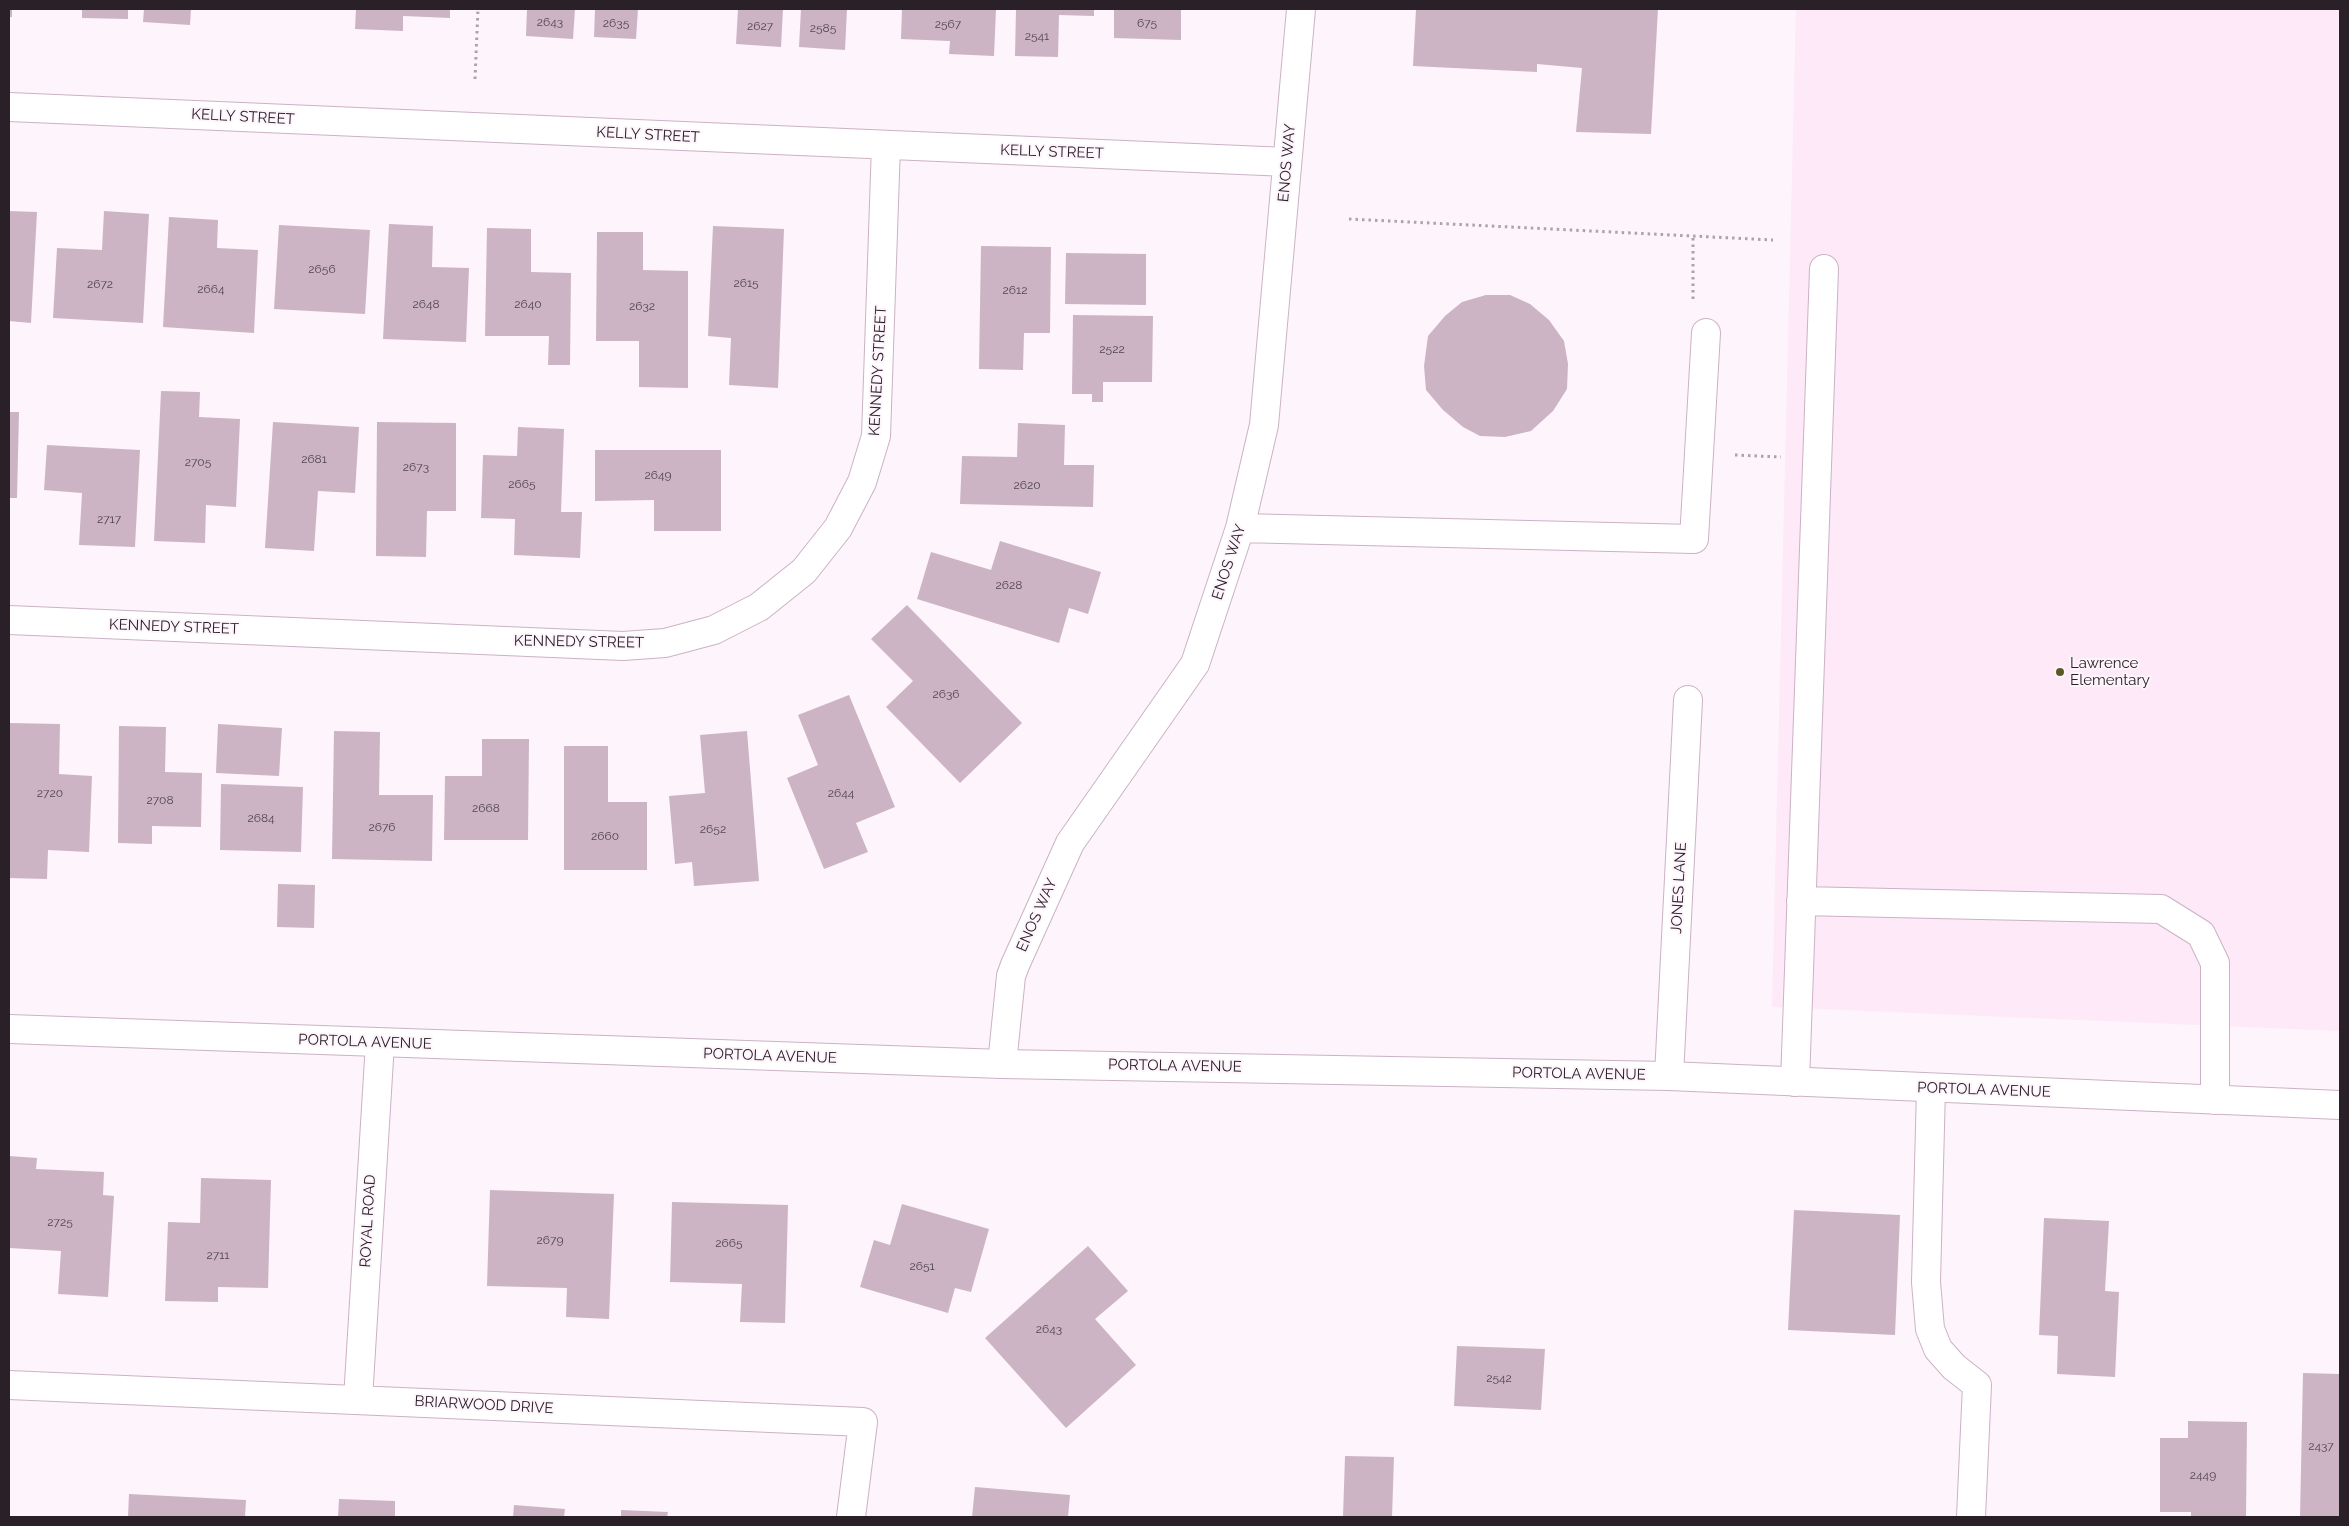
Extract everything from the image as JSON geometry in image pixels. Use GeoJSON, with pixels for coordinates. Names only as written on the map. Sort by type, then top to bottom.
{"type":"FeatureCollection","features":[{"type":"Feature","properties":{"kind":"street","name":"ENOS WAY"},"geometry":{"type":"LineString","coordinates":[[1002,1064],[1010,976],[1070,843],[1195,664],[1240,528],[1264,425],[1301,9]]}},
{"type":"Feature","properties":{"kind":"street","name":"KELLY STREET"},"geometry":{"type":"LineString","coordinates":[[9,106],[1286,162]]}},
{"type":"Feature","properties":{"kind":"street","name":"KENNEDY STREET"},"geometry":{"type":"LineString","coordinates":[[9,620],[623,646],[665,643],[714,630],[759,607],[804,571],[838,528],[862,482],[876,436],[886,145]]}},
{"type":"Feature","properties":{"kind":"street"},"geometry":{"type":"LineString","coordinates":[[1794,1082],[1824,269]]}},
{"type":"Feature","properties":{"kind":"street"},"geometry":{"type":"LineString","coordinates":[[1240,528],[1694,539],[1706,333]]}},
{"type":"Feature","properties":{"kind":"street","name":"JONES LANE"},"geometry":{"type":"LineString","coordinates":[[1669,1076],[1688,700]]}},
{"type":"Feature","properties":{"kind":"street"},"geometry":{"type":"LineString","coordinates":[[1801,901],[2161,909],[2201,934],[2215,963],[2216,1100]]}},
{"type":"Feature","properties":{"kind":"street","name":"PORTOLA AVENUE"},"geometry":{"type":"LineString","coordinates":[[9,1029],[1002,1064],[1669,1076],[2340,1105]]}},
{"type":"Feature","properties":{"kind":"street","name":"ROYAL ROAD"},"geometry":{"type":"LineString","coordinates":[[358,1399],[380,1043]]}},
{"type":"Feature","properties":{"kind":"street"},"geometry":{"type":"LineString","coordinates":[[1931,1088],[1926,1282],[1930,1329],[1938,1349],[1954,1367],[1977,1385],[1972,1517]]}},
{"type":"Feature","properties":{"kind":"street","name":"BRIARWOOD DRIVE"},"geometry":{"type":"LineString","coordinates":[[9,1385],[862,1422],[851,1517]]}},
{"type":"Feature","properties":{"kind":"path"},"geometry":{"type":"LineString","coordinates":[[475,79],[478,9]]}},
{"type":"Feature","properties":{"kind":"path"},"geometry":{"type":"LineString","coordinates":[[1349,219],[1773,240]]}},
{"type":"Feature","properties":{"kind":"path"},"geometry":{"type":"LineString","coordinates":[[1693,235],[1692,297],[1706,333]]}},
{"type":"Feature","properties":{"kind":"path"},"geometry":{"type":"LineString","coordinates":[[1699,454],[1816,458]]}},
{"type":"Feature","properties":{"kind":"shaded area","name":"Lawrence Elementary"},"geometry":{"type":"Polygon","coordinates":[[[1796,9],[2340,9],[2340,1031],[1772,1007],[1796,9]]]}},
{"type":"Feature","properties":{"kind":"building"},"geometry":{"type":"Polygon","coordinates":[[[9,9],[12,9],[12,17],[9,17],[9,9]]]}},
{"type":"Feature","properties":{"kind":"building"},"geometry":{"type":"Polygon","coordinates":[[[82,9],[128,9],[128,19],[82,18],[82,9]]]}},
{"type":"Feature","properties":{"kind":"building"},"geometry":{"type":"Polygon","coordinates":[[[144,9],[191,9],[190,25],[143,22],[144,9]]]}},
{"type":"Feature","properties":{"kind":"building"},"geometry":{"type":"Polygon","coordinates":[[[356,9],[450,9],[450,18],[403,16],[403,31],[355,29],[356,9]]]}},
{"type":"Feature","properties":{"kind":"building"},"geometry":{"type":"Polygon","coordinates":[[[527,9],[575,9],[573,39],[526,36],[527,9]]]}},
{"type":"Feature","properties":{"kind":"building"},"geometry":{"type":"Polygon","coordinates":[[[595,9],[638,9],[636,39],[594,37],[595,9]]]}},
{"type":"Feature","properties":{"kind":"building"},"geometry":{"type":"Polygon","coordinates":[[[738,9],[783,9],[781,47],[736,44],[738,9]]]}},
{"type":"Feature","properties":{"kind":"building"},"geometry":{"type":"Polygon","coordinates":[[[801,9],[847,9],[845,50],[799,47],[801,9]]]}},
{"type":"Feature","properties":{"kind":"building"},"geometry":{"type":"Polygon","coordinates":[[[902,9],[996,9],[994,56],[949,54],[950,41],[901,39],[902,9]]]}},
{"type":"Feature","properties":{"kind":"building"},"geometry":{"type":"Polygon","coordinates":[[[1016,9],[1094,9],[1094,16],[1059,15],[1058,57],[1015,56],[1016,9]]]}},
{"type":"Feature","properties":{"kind":"building"},"geometry":{"type":"Polygon","coordinates":[[[1114,9],[1181,9],[1181,40],[1114,38],[1114,9]]]}},
{"type":"Feature","properties":{"kind":"building"},"geometry":{"type":"Polygon","coordinates":[[[1416,9],[1658,9],[1651,134],[1576,132],[1582,68],[1537,64],[1537,72],[1413,66],[1416,9]]]}},
{"type":"Feature","properties":{"kind":"building"},"geometry":{"type":"Polygon","coordinates":[[[9,211],[37,212],[31,323],[9,321],[9,211]]]}},
{"type":"Feature","properties":{"kind":"building"},"geometry":{"type":"Polygon","coordinates":[[[104,211],[149,214],[143,323],[53,318],[57,248],[102,250],[104,211]]]}},
{"type":"Feature","properties":{"kind":"building"},"geometry":{"type":"Polygon","coordinates":[[[169,217],[218,220],[217,248],[258,250],[254,333],[163,327],[169,217]]]}},
{"type":"Feature","properties":{"kind":"building"},"geometry":{"type":"Polygon","coordinates":[[[389,224],[433,226],[432,267],[469,268],[466,342],[383,339],[389,224]]]}},
{"type":"Feature","properties":{"kind":"building"},"geometry":{"type":"Polygon","coordinates":[[[279,225],[370,230],[365,314],[274,309],[279,225]]]}},
{"type":"Feature","properties":{"kind":"building"},"geometry":{"type":"Polygon","coordinates":[[[713,226],[784,229],[778,388],[729,385],[731,338],[708,336],[713,226]]]}},
{"type":"Feature","properties":{"kind":"building"},"geometry":{"type":"Polygon","coordinates":[[[487,228],[531,229],[531,272],[571,273],[570,365],[548,365],[549,336],[485,336],[487,228]]]}},
{"type":"Feature","properties":{"kind":"building"},"geometry":{"type":"Polygon","coordinates":[[[597,232],[643,232],[643,270],[688,271],[688,388],[639,387],[639,341],[596,341],[597,232]]]}},
{"type":"Feature","properties":{"kind":"building"},"geometry":{"type":"Polygon","coordinates":[[[981,246],[1051,247],[1050,333],[1024,333],[1023,370],[979,369],[981,246]]]}},
{"type":"Feature","properties":{"kind":"building"},"geometry":{"type":"Polygon","coordinates":[[[1066,253],[1146,254],[1146,305],[1065,304],[1066,253]]]}},
{"type":"Feature","properties":{"kind":"building"},"geometry":{"type":"Polygon","coordinates":[[[1486,295],[1510,295],[1530,304],[1549,320],[1564,341],[1568,364],[1567,389],[1553,411],[1531,431],[1505,437],[1480,436],[1463,427],[1443,410],[1426,390],[1424,366],[1428,336],[1445,316],[1462,302],[1486,295]]]}},
{"type":"Feature","properties":{"kind":"building"},"geometry":{"type":"Polygon","coordinates":[[[1073,315],[1153,316],[1152,382],[1103,382],[1103,402],[1092,402],[1092,394],[1072,394],[1073,315]]]}},
{"type":"Feature","properties":{"kind":"building"},"geometry":{"type":"Polygon","coordinates":[[[161,391],[200,392],[199,417],[240,419],[236,507],[206,505],[205,543],[154,541],[161,391]]]}},
{"type":"Feature","properties":{"kind":"building"},"geometry":{"type":"Polygon","coordinates":[[[9,412],[19,412],[17,498],[9,498],[9,412]]]}},
{"type":"Feature","properties":{"kind":"building"},"geometry":{"type":"Polygon","coordinates":[[[273,422],[359,427],[355,493],[318,491],[314,551],[265,548],[273,422]]]}},
{"type":"Feature","properties":{"kind":"building"},"geometry":{"type":"Polygon","coordinates":[[[377,422],[456,423],[456,511],[427,511],[426,557],[376,556],[377,422]]]}},
{"type":"Feature","properties":{"kind":"building"},"geometry":{"type":"Polygon","coordinates":[[[1018,423],[1065,425],[1064,465],[1094,465],[1093,507],[960,504],[962,456],[1017,457],[1018,423]]]}},
{"type":"Feature","properties":{"kind":"building"},"geometry":{"type":"Polygon","coordinates":[[[518,427],[564,429],[561,512],[582,512],[580,558],[514,555],[515,519],[481,518],[483,455],[517,456],[518,427]]]}},
{"type":"Feature","properties":{"kind":"building"},"geometry":{"type":"Polygon","coordinates":[[[47,445],[140,450],[135,547],[79,545],[82,493],[44,490],[47,445]]]}},
{"type":"Feature","properties":{"kind":"building"},"geometry":{"type":"Polygon","coordinates":[[[595,450],[721,450],[721,531],[654,531],[654,500],[595,501],[595,450]]]}},
{"type":"Feature","properties":{"kind":"building"},"geometry":{"type":"Polygon","coordinates":[[[1000,541],[1101,572],[1088,614],[1069,608],[1059,643],[917,599],[931,552],[991,570],[1000,541]]]}},
{"type":"Feature","properties":{"kind":"building"},"geometry":{"type":"Polygon","coordinates":[[[907,605],[1022,723],[960,783],[886,707],[913,681],[871,639],[907,605]]]}},
{"type":"Feature","properties":{"kind":"building"},"geometry":{"type":"Polygon","coordinates":[[[849,695],[895,807],[856,823],[868,852],[824,869],[787,778],[818,765],[798,715],[849,695]]]}},
{"type":"Feature","properties":{"kind":"building"},"geometry":{"type":"Polygon","coordinates":[[[10,723],[60,724],[59,774],[92,776],[89,852],[48,850],[47,879],[9,878],[10,723]]]}},
{"type":"Feature","properties":{"kind":"building"},"geometry":{"type":"Polygon","coordinates":[[[218,724],[282,728],[279,776],[216,773],[218,724]]]}},
{"type":"Feature","properties":{"kind":"building"},"geometry":{"type":"Polygon","coordinates":[[[119,726],[166,727],[165,772],[202,773],[201,827],[152,826],[152,844],[118,843],[119,726]]]}},
{"type":"Feature","properties":{"kind":"building"},"geometry":{"type":"Polygon","coordinates":[[[334,731],[380,732],[379,795],[433,795],[432,861],[332,859],[334,731]]]}},
{"type":"Feature","properties":{"kind":"building"},"geometry":{"type":"Polygon","coordinates":[[[747,731],[759,881],[694,886],[692,862],[675,864],[669,796],[705,793],[700,735],[747,731]]]}},
{"type":"Feature","properties":{"kind":"building"},"geometry":{"type":"Polygon","coordinates":[[[482,739],[529,739],[528,840],[444,840],[445,776],[482,776],[482,739]]]}},
{"type":"Feature","properties":{"kind":"building"},"geometry":{"type":"Polygon","coordinates":[[[564,746],[608,746],[608,802],[647,802],[647,870],[564,870],[564,746]]]}},
{"type":"Feature","properties":{"kind":"building"},"geometry":{"type":"Polygon","coordinates":[[[221,784],[303,787],[301,852],[220,850],[221,784]]]}},
{"type":"Feature","properties":{"kind":"building"},"geometry":{"type":"Polygon","coordinates":[[[278,884],[315,885],[314,928],[277,927],[278,884]]]}},
{"type":"Feature","properties":{"kind":"building"},"geometry":{"type":"Polygon","coordinates":[[[9,1156],[37,1158],[36,1169],[104,1172],[103,1195],[114,1196],[108,1297],[58,1294],[61,1251],[9,1248],[9,1156]]]}},
{"type":"Feature","properties":{"kind":"building"},"geometry":{"type":"Polygon","coordinates":[[[201,1178],[271,1180],[268,1288],[218,1287],[218,1302],[165,1301],[168,1222],[200,1223],[201,1178]]]}},
{"type":"Feature","properties":{"kind":"building"},"geometry":{"type":"Polygon","coordinates":[[[490,1190],[614,1194],[609,1319],[566,1317],[567,1288],[487,1286],[490,1190]]]}},
{"type":"Feature","properties":{"kind":"building"},"geometry":{"type":"Polygon","coordinates":[[[672,1202],[788,1205],[785,1323],[740,1322],[742,1284],[670,1282],[672,1202]]]}},
{"type":"Feature","properties":{"kind":"building"},"geometry":{"type":"Polygon","coordinates":[[[902,1204],[989,1229],[971,1292],[955,1288],[948,1313],[860,1287],[874,1240],[890,1245],[902,1204]]]}},
{"type":"Feature","properties":{"kind":"building"},"geometry":{"type":"Polygon","coordinates":[[[1794,1210],[1900,1215],[1895,1335],[1788,1330],[1794,1210]]]}},
{"type":"Feature","properties":{"kind":"building"},"geometry":{"type":"Polygon","coordinates":[[[2044,1218],[2109,1221],[2105,1291],[2119,1292],[2115,1377],[2057,1374],[2058,1336],[2039,1335],[2044,1218]]]}},
{"type":"Feature","properties":{"kind":"building"},"geometry":{"type":"Polygon","coordinates":[[[1088,1246],[1128,1291],[1095,1319],[1136,1365],[1066,1428],[985,1338],[1088,1246]]]}},
{"type":"Feature","properties":{"kind":"building"},"geometry":{"type":"Polygon","coordinates":[[[1457,1346],[1545,1349],[1541,1410],[1454,1406],[1457,1346]]]}},
{"type":"Feature","properties":{"kind":"building"},"geometry":{"type":"Polygon","coordinates":[[[2303,1373],[2340,1374],[2340,1517],[2300,1517],[2303,1373]]]}},
{"type":"Feature","properties":{"kind":"building"},"geometry":{"type":"Polygon","coordinates":[[[2188,1421],[2247,1422],[2246,1517],[2191,1517],[2191,1512],[2160,1512],[2160,1438],[2188,1438],[2188,1421]]]}},
{"type":"Feature","properties":{"kind":"building"},"geometry":{"type":"Polygon","coordinates":[[[1345,1456],[1394,1457],[1392,1517],[1343,1517],[1345,1456]]]}},
{"type":"Feature","properties":{"kind":"building"},"geometry":{"type":"Polygon","coordinates":[[[975,1487],[1070,1495],[1068,1517],[972,1517],[975,1487]]]}},
{"type":"Feature","properties":{"kind":"building"},"geometry":{"type":"Polygon","coordinates":[[[129,1494],[246,1500],[245,1517],[128,1517],[129,1494]]]}},
{"type":"Feature","properties":{"kind":"building"},"geometry":{"type":"Polygon","coordinates":[[[339,1499],[395,1501],[395,1517],[338,1517],[339,1499]]]}},
{"type":"Feature","properties":{"kind":"building"},"geometry":{"type":"Polygon","coordinates":[[[514,1505],[565,1509],[564,1517],[513,1517],[514,1505]]]}},
{"type":"Feature","properties":{"kind":"building"},"geometry":{"type":"Polygon","coordinates":[[[621,1510],[668,1512],[667,1517],[621,1517],[621,1510]]]}},
{"type":"Feature","properties":{"kind":"place","name":"Lawrence Elementary"},"geometry":{"type":"Point","coordinates":[2060,672]}}]}
